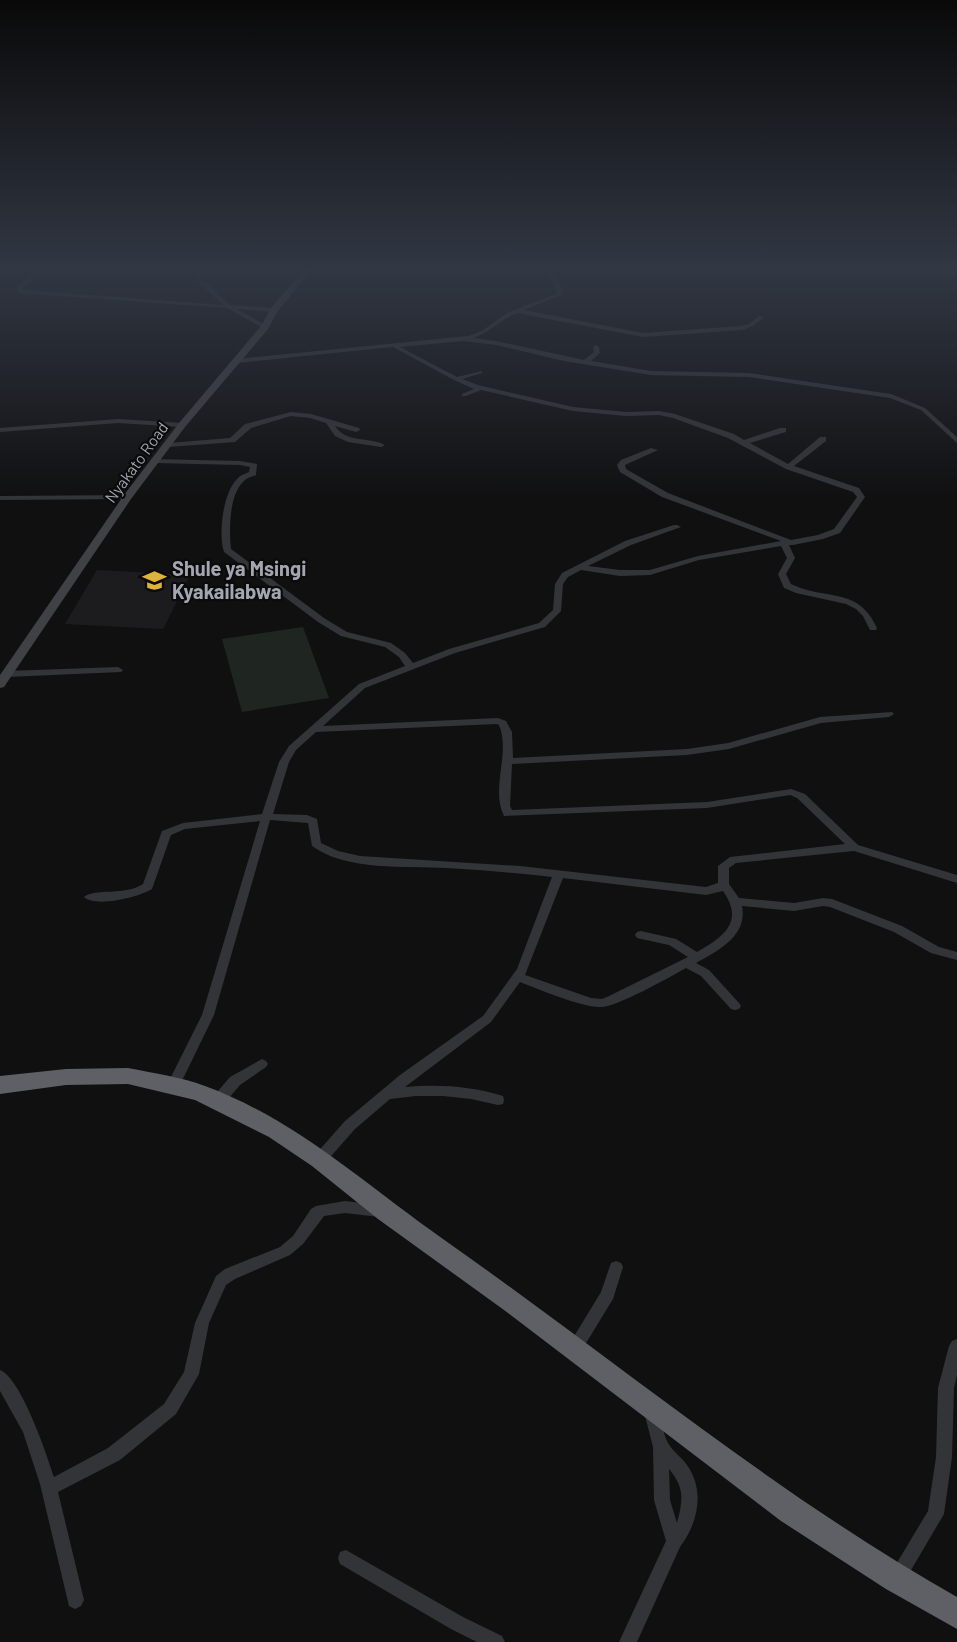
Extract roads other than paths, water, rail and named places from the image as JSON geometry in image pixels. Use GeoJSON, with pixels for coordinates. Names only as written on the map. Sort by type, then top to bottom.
{"type":"FeatureCollection","features":[{"type":"Feature","properties":{"kind":"highway"},"geometry":{"type":"LineString","coordinates":[[0,1085],[66,1077],[128,1076],[172,1085],[218,1101],[277,1131],[320,1159],[386,1212],[574,1348],[791,1511],[896,1579],[957,1614]]}},
{"type":"Feature","properties":{"kind":"street","name":"Nyakato Road"},"geometry":{"type":"LineString","coordinates":[[0,684],[127,497],[154,461],[170,445],[182,425],[250,345]]}},
{"type":"Feature","properties":{"kind":"street"},"geometry":{"type":"LineString","coordinates":[[237,361],[416,345]]}},
{"type":"Feature","properties":{"kind":"street"},"geometry":{"type":"LineString","coordinates":[[504,345],[586,362],[663,374],[732,374],[891,396],[923,409],[957,441]]}},
{"type":"Feature","properties":{"kind":"street"},"geometry":{"type":"LineString","coordinates":[[396,347],[432,364],[456,379],[481,388],[566,408],[603,412],[664,413],[743,443],[789,467],[848,487],[861,496],[837,531],[789,544],[698,558],[650,572],[620,573],[580,568]]}},
{"type":"Feature","properties":{"kind":"street"},"geometry":{"type":"LineString","coordinates":[[586,362],[597,352],[596,347]]}},
{"type":"Feature","properties":{"kind":"street"},"geometry":{"type":"LineString","coordinates":[[456,379],[480,372]]}},
{"type":"Feature","properties":{"kind":"street"},"geometry":{"type":"LineString","coordinates":[[464,395],[481,388]]}},
{"type":"Feature","properties":{"kind":"street"},"geometry":{"type":"LineString","coordinates":[[603,412],[613,402]]}},
{"type":"Feature","properties":{"kind":"street"},"geometry":{"type":"LineString","coordinates":[[170,445],[232,441],[248,426],[291,414],[329,421],[356,430]]}},
{"type":"Feature","properties":{"kind":"street"},"geometry":{"type":"LineString","coordinates":[[0,430],[118,421],[182,425]]}},
{"type":"Feature","properties":{"kind":"street"},"geometry":{"type":"LineString","coordinates":[[329,421],[334,431],[346,439],[381,446]]}},
{"type":"Feature","properties":{"kind":"street"},"geometry":{"type":"LineString","coordinates":[[743,443],[783,430]]}},
{"type":"Feature","properties":{"kind":"street"},"geometry":{"type":"LineString","coordinates":[[789,467],[823,439]]}},
{"type":"Feature","properties":{"kind":"street"},"geometry":{"type":"LineString","coordinates":[[654,450],[624,462],[621,465],[623,470],[665,495],[789,544]]}},
{"type":"Feature","properties":{"kind":"street"},"geometry":{"type":"LineString","coordinates":[[154,461],[240,463],[254,466],[253,473],[237,483],[231,500],[226,520],[227,550],[321,620],[344,634],[388,645],[402,655],[410,666]]}},
{"type":"Feature","properties":{"kind":"street"},"geometry":{"type":"LineString","coordinates":[[0,498],[127,497]]}},
{"type":"Feature","properties":{"kind":"street"},"geometry":{"type":"LineString","coordinates":[[172,1085],[208,1015],[266,817],[284,762],[292,748],[315,729],[352,692],[375,679],[410,666],[542,625],[557,611],[559,584],[565,575],[628,543],[677,527]]}},
{"type":"Feature","properties":{"kind":"street"},"geometry":{"type":"LineString","coordinates":[[789,544],[790,558],[782,574],[787,586],[809,595],[857,604],[869,615],[873,628]]}},
{"type":"Feature","properties":{"kind":"street"},"geometry":{"type":"LineString","coordinates":[[7,674],[118,670]]}},
{"type":"Feature","properties":{"kind":"street"},"geometry":{"type":"LineString","coordinates":[[508,761],[687,752],[729,746],[820,720],[889,714]]}},
{"type":"Feature","properties":{"kind":"street"},"geometry":{"type":"LineString","coordinates":[[315,729],[498,721],[506,726],[508,761],[505,806],[507,814],[707,805],[791,792],[801,796],[854,847]]}},
{"type":"Feature","properties":{"kind":"street"},"geometry":{"type":"LineString","coordinates":[[90,897],[132,894],[148,886],[166,833],[171,830],[183,826],[266,817],[307,818],[313,821],[316,844],[329,853],[342,856],[388,862],[476,865],[706,891],[718,890],[724,885]]}},
{"type":"Feature","properties":{"kind":"street"},"geometry":{"type":"LineString","coordinates":[[518,977],[591,1002],[602,1003],[664,976],[733,931],[738,913],[738,902],[724,885],[723,866],[734,861],[854,847],[957,879]]}},
{"type":"Feature","properties":{"kind":"street"},"geometry":{"type":"LineString","coordinates":[[320,1159],[350,1125],[451,1043],[487,1019],[518,977],[559,874]]}},
{"type":"Feature","properties":{"kind":"street"},"geometry":{"type":"LineString","coordinates":[[738,902],[794,907],[823,902],[832,903],[898,929],[935,950],[957,956]]}},
{"type":"Feature","properties":{"kind":"street"},"geometry":{"type":"LineString","coordinates":[[641,935],[672,942],[735,1006]]}},
{"type":"Feature","properties":{"kind":"street"},"geometry":{"type":"LineString","coordinates":[[218,1101],[235,1081],[262,1064]]}},
{"type":"Feature","properties":{"kind":"street"},"geometry":{"type":"LineString","coordinates":[[388,1094],[430,1089],[466,1092],[498,1100]]}},
{"type":"Feature","properties":{"kind":"street"},"geometry":{"type":"LineString","coordinates":[[51,1487],[108,1459],[170,1409],[191,1374],[202,1323],[221,1281],[230,1274],[285,1251],[298,1240],[316,1213],[321,1210],[345,1207],[386,1212]]}},
{"type":"Feature","properties":{"kind":"street"},"geometry":{"type":"LineString","coordinates":[[574,1348],[608,1294],[616,1267]]}},
{"type":"Feature","properties":{"kind":"street"},"geometry":{"type":"LineString","coordinates":[[896,1579],[936,1514],[944,1457],[946,1388],[957,1346]]}},
{"type":"Feature","properties":{"kind":"street"},"geometry":{"type":"LineString","coordinates":[[0,1377],[19,1403],[51,1487],[75,1600]]}},
{"type":"Feature","properties":{"kind":"street"},"geometry":{"type":"LineString","coordinates":[[650,1405],[661,1448],[662,1500],[674,1541]]}},
{"type":"Feature","properties":{"kind":"street"},"geometry":{"type":"LineString","coordinates":[[628,1642],[674,1541],[684,1527],[688,1513],[690,1488],[683,1473],[661,1448]]}},
{"type":"Feature","properties":{"kind":"street"},"geometry":{"type":"LineString","coordinates":[[346,1558],[496,1642]]}},
{"type":"Feature","properties":{"kind":"place","name":"Shule ya Msingi Kyakailabwa"},"geometry":{"type":"Point","coordinates":[154,580]}}]}
